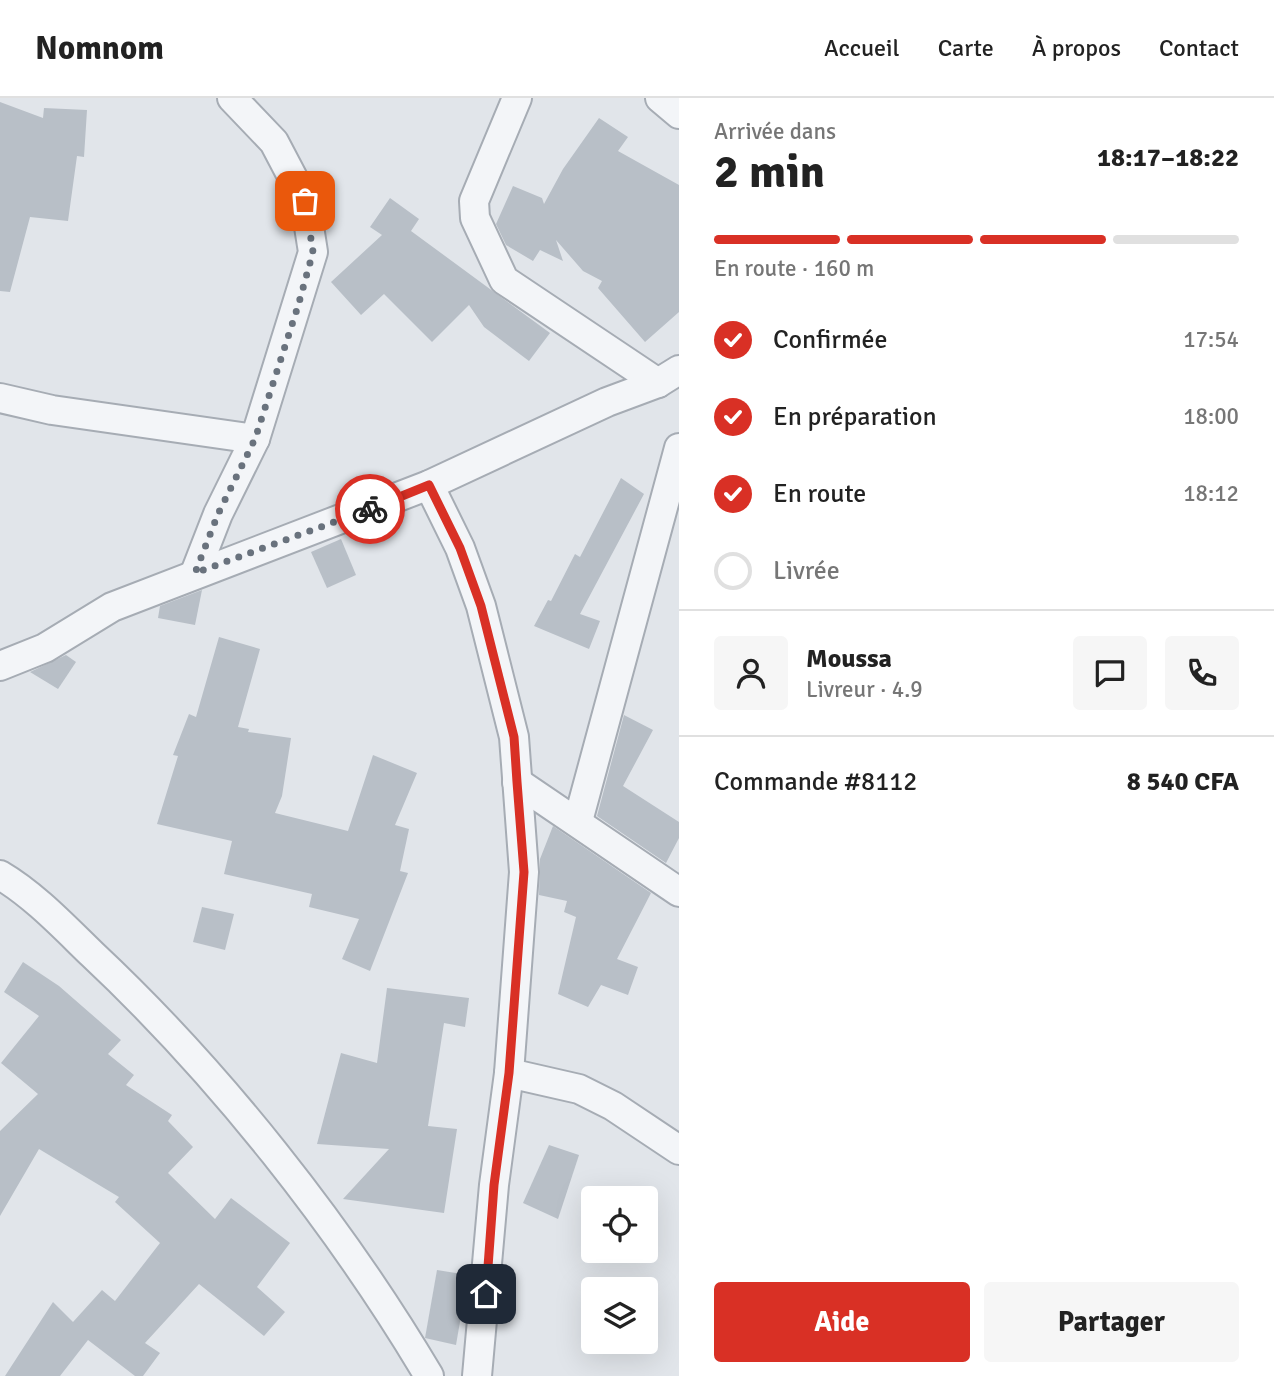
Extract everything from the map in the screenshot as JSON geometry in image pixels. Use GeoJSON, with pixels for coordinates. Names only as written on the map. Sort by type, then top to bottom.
{"type":"FeatureCollection","features":[{"type":"Feature","properties":{"kind":"street"},"geometry":{"type":"LineString","coordinates":[[195,573],[218,514],[255,439],[313,252],[305,201],[274,142],[232,98]]}},
{"type":"Feature","properties":{"kind":"street"},"geometry":{"type":"LineString","coordinates":[[517,98],[474,201],[475,218],[504,280],[668,376]]}},
{"type":"Feature","properties":{"kind":"street"},"geometry":{"type":"LineString","coordinates":[[660,98],[679,114]]}},
{"type":"Feature","properties":{"kind":"street"},"geometry":{"type":"LineString","coordinates":[[0,666],[46,648],[112,607],[429,485],[668,376]]}},
{"type":"Feature","properties":{"kind":"street"},"geometry":{"type":"LineString","coordinates":[[0,398],[52,410],[255,439]]}},
{"type":"Feature","properties":{"kind":"street"},"geometry":{"type":"LineString","coordinates":[[578,821],[679,448]]}},
{"type":"Feature","properties":{"kind":"street"},"geometry":{"type":"LineString","coordinates":[[429,485],[460,548],[481,606],[514,737],[524,872],[509,1073],[494,1185],[477,1376]]}},
{"type":"Feature","properties":{"kind":"street"},"geometry":{"type":"LineString","coordinates":[[517,782],[679,892]]}},
{"type":"Feature","properties":{"kind":"street"},"geometry":{"type":"LineString","coordinates":[[0,875],[65,929],[154,1012],[230,1099],[336,1236],[400,1328],[429,1376]]}},
{"type":"Feature","properties":{"kind":"street"},"geometry":{"type":"LineString","coordinates":[[509,1073],[579,1089],[613,1106],[679,1150]]}},
{"type":"Feature","properties":{"kind":"building"},"geometry":{"type":"Polygon","coordinates":[[[0,102],[43,118],[44,108],[87,110],[84,157],[77,156],[68,221],[30,217],[10,292],[0,291],[0,102]]]}},
{"type":"Feature","properties":{"kind":"building"},"geometry":{"type":"Polygon","coordinates":[[[599,118],[628,137],[618,151],[679,185],[679,312],[645,342],[598,288],[602,281],[583,271],[556,240],[563,261],[540,250],[533,261],[506,245],[496,224],[513,186],[542,198],[544,204],[563,169],[599,118]]]}},
{"type":"Feature","properties":{"kind":"building"},"geometry":{"type":"Polygon","coordinates":[[[390,198],[419,219],[411,231],[550,333],[529,361],[484,327],[469,305],[432,342],[384,294],[361,315],[331,282],[382,235],[370,227],[390,198]]]}},
{"type":"Feature","properties":{"kind":"building"},"geometry":{"type":"Polygon","coordinates":[[[621,478],[644,494],[580,614],[600,621],[589,649],[534,626],[548,600],[551,601],[575,554],[580,557],[621,478]]]}},
{"type":"Feature","properties":{"kind":"building"},"geometry":{"type":"Polygon","coordinates":[[[341,539],[356,575],[327,588],[311,552],[341,539]]]}},
{"type":"Feature","properties":{"kind":"building"},"geometry":{"type":"Polygon","coordinates":[[[202,590],[195,625],[158,618],[160,606],[202,590]]]}},
{"type":"Feature","properties":{"kind":"building"},"geometry":{"type":"Polygon","coordinates":[[[219,637],[260,649],[238,727],[249,729],[248,732],[291,738],[282,796],[275,813],[348,831],[373,755],[417,773],[395,825],[409,829],[400,871],[408,873],[370,971],[342,959],[359,919],[309,907],[312,894],[224,874],[232,841],[157,824],[178,756],[173,755],[189,714],[196,717],[219,637]]]}},
{"type":"Feature","properties":{"kind":"building"},"geometry":{"type":"Polygon","coordinates":[[[66,655],[76,662],[58,689],[30,672],[66,655]]]}},
{"type":"Feature","properties":{"kind":"building"},"geometry":{"type":"Polygon","coordinates":[[[624,715],[653,730],[623,786],[679,822],[679,838],[666,863],[597,816],[624,715]]]}},
{"type":"Feature","properties":{"kind":"building"},"geometry":{"type":"Polygon","coordinates":[[[553,826],[651,893],[617,959],[638,967],[628,995],[601,985],[588,1007],[558,994],[576,917],[564,912],[567,901],[539,895],[540,859],[553,826]]]}},
{"type":"Feature","properties":{"kind":"building"},"geometry":{"type":"Polygon","coordinates":[[[202,907],[234,914],[225,950],[193,942],[202,907]]]}},
{"type":"Feature","properties":{"kind":"building"},"geometry":{"type":"Polygon","coordinates":[[[23,962],[59,986],[121,1040],[108,1054],[134,1075],[126,1085],[172,1115],[168,1121],[193,1147],[168,1173],[215,1219],[231,1198],[290,1243],[257,1287],[285,1312],[264,1336],[199,1284],[145,1343],[160,1353],[143,1376],[135,1376],[88,1340],[60,1376],[5,1376],[53,1302],[73,1322],[102,1290],[115,1301],[160,1243],[115,1202],[119,1197],[39,1149],[0,1216],[0,1131],[38,1094],[1,1063],[39,1016],[4,992],[23,962]]]}},
{"type":"Feature","properties":{"kind":"building"},"geometry":{"type":"Polygon","coordinates":[[[387,988],[469,998],[465,1027],[444,1023],[428,1126],[457,1129],[444,1213],[343,1199],[389,1149],[317,1144],[341,1053],[377,1063],[387,988]]]}},
{"type":"Feature","properties":{"kind":"building"},"geometry":{"type":"Polygon","coordinates":[[[549,1145],[579,1155],[558,1219],[523,1203],[549,1145]]]}},
{"type":"Feature","properties":{"kind":"building"},"geometry":{"type":"Polygon","coordinates":[[[437,1270],[468,1275],[456,1345],[425,1338],[437,1270]]]}},
{"type":"Feature","properties":{"kind":"way so far"},"geometry":{"type":"LineString","coordinates":[[305,201],[313,252],[298,306],[255,439],[218,514],[195,573],[370,509]]}},
{"type":"Feature","properties":{"kind":"route"},"geometry":{"type":"LineString","coordinates":[[370,509],[429,485],[460,548],[481,606],[514,737],[524,872],[509,1073],[494,1185],[486,1294]]}}]}
